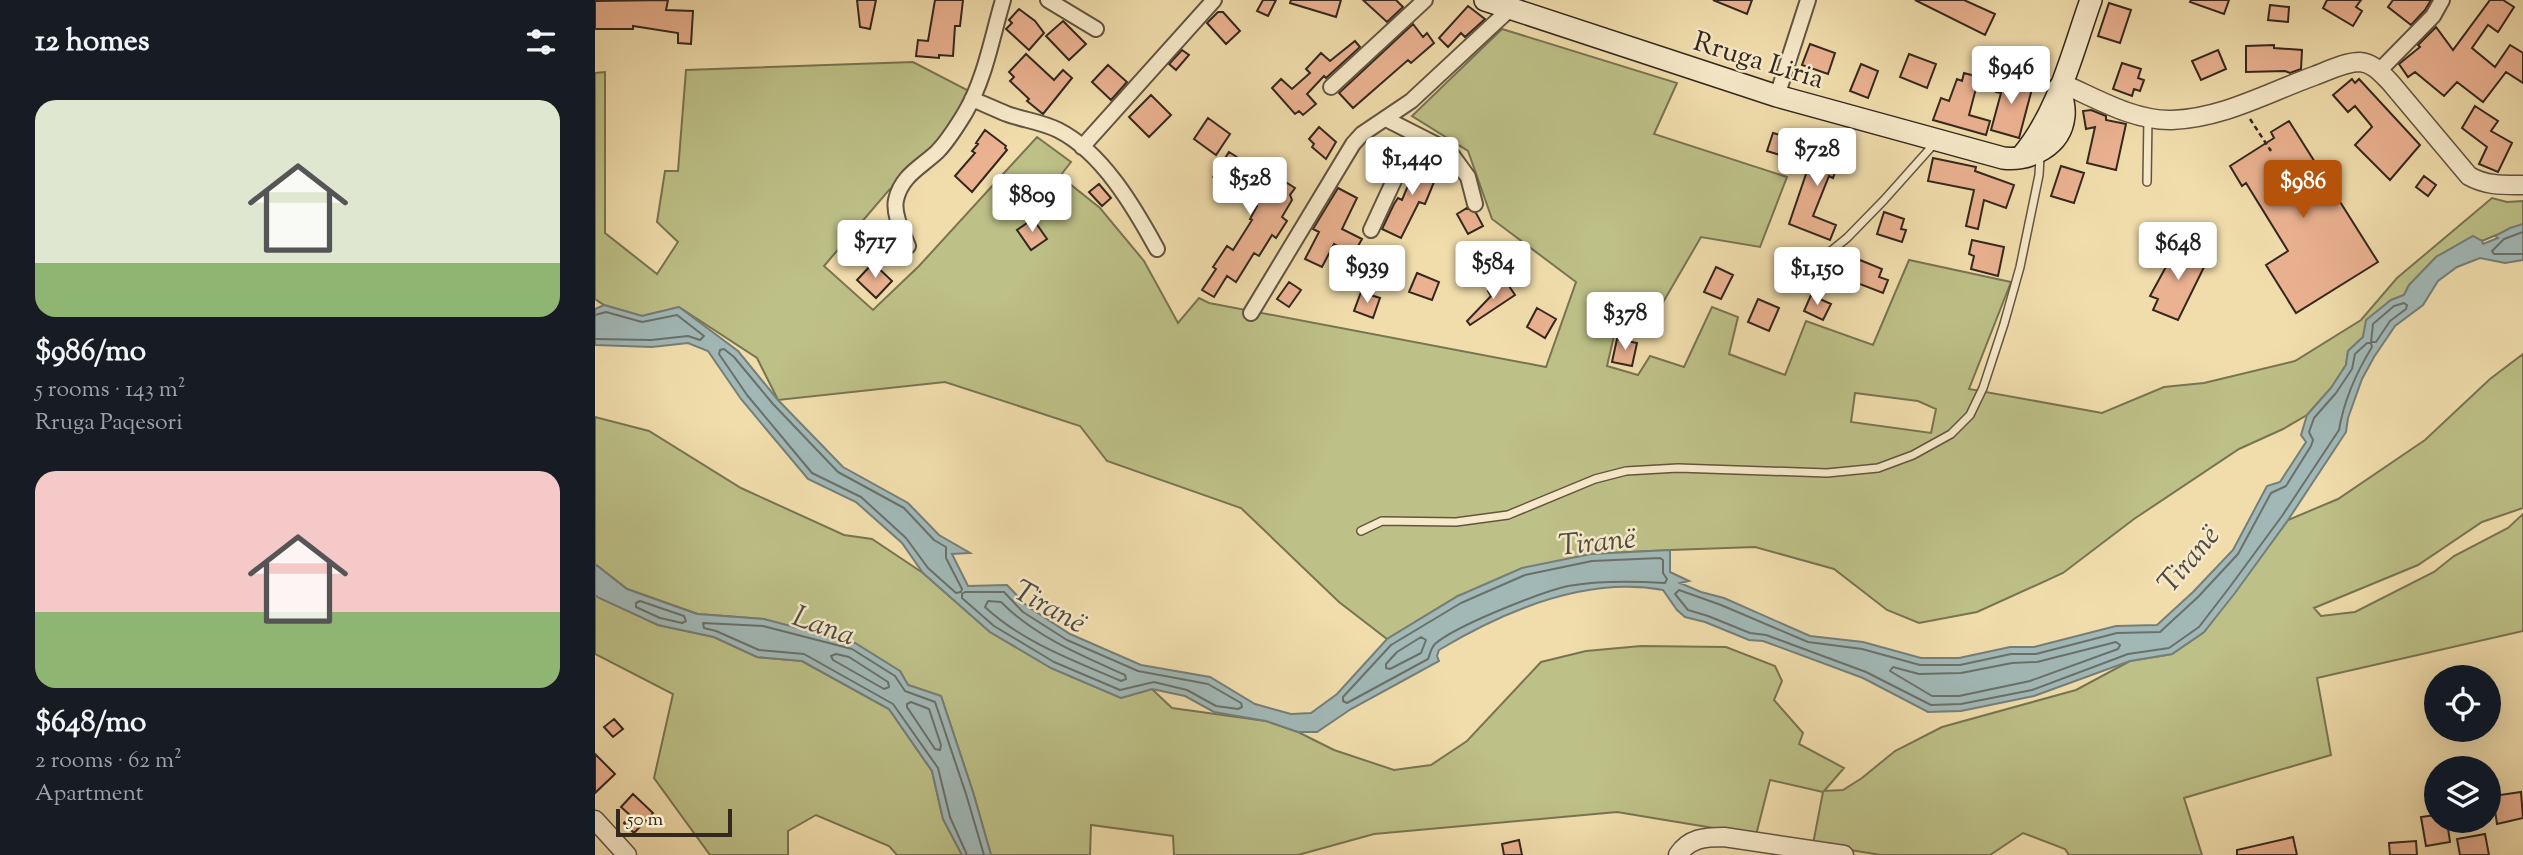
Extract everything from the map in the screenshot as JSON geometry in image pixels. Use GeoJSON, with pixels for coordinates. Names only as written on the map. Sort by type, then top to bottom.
{"type":"FeatureCollection","features":[{"type":"Feature","properties":{"kind":"main road","name":"Rruga Liria"},"geometry":{"type":"LineString","coordinates":[[1485,0],[1777,96],[1996,157],[2020,159]]}},
{"type":"Feature","properties":{"kind":"main road"},"geometry":{"type":"LineString","coordinates":[[2020,159],[2036,138],[2060,86],[2091,0]]}},
{"type":"Feature","properties":{"kind":"main road"},"geometry":{"type":"LineString","coordinates":[[2020,159],[2041,151],[2058,134],[2064,118],[2060,86]]}},
{"type":"Feature","properties":{"kind":"street"},"geometry":{"type":"LineString","coordinates":[[908,246],[895,202],[900,187],[908,176],[937,152],[950,137],[972,99],[1003,0]]}},
{"type":"Feature","properties":{"kind":"street"},"geometry":{"type":"LineString","coordinates":[[1048,0],[1096,29]]}},
{"type":"Feature","properties":{"kind":"street"},"geometry":{"type":"LineString","coordinates":[[1082,147],[1214,0]]}},
{"type":"Feature","properties":{"kind":"street"},"geometry":{"type":"LineString","coordinates":[[1331,87],[1425,0]]}},
{"type":"Feature","properties":{"kind":"street"},"geometry":{"type":"LineString","coordinates":[[1777,96],[1808,0]]}},
{"type":"Feature","properties":{"kind":"street"},"geometry":{"type":"LineString","coordinates":[[2379,71],[2433,16],[2442,0]]}},
{"type":"Feature","properties":{"kind":"street"},"geometry":{"type":"LineString","coordinates":[[1251,313],[1342,158],[1362,134],[1411,101],[1511,8]]}},
{"type":"Feature","properties":{"kind":"street"},"geometry":{"type":"LineString","coordinates":[[2060,86],[2148,118],[2171,120],[2224,113],[2348,64],[2361,62],[2379,71],[2469,176],[2481,183],[2523,185]]}},
{"type":"Feature","properties":{"kind":"street"},"geometry":{"type":"LineString","coordinates":[[972,99],[1059,130],[1082,147],[1117,185],[1157,248]]}},
{"type":"Feature","properties":{"kind":"street"},"geometry":{"type":"LineString","coordinates":[[1386,119],[1449,151],[1468,177],[1475,204]]}},
{"type":"Feature","properties":{"kind":"street"},"geometry":{"type":"LineString","coordinates":[[1371,230],[1415,135]]}},
{"type":"Feature","properties":{"kind":"street"},"geometry":{"type":"LineString","coordinates":[[595,820],[627,855]]}},
{"type":"Feature","properties":{"kind":"street"},"geometry":{"type":"LineString","coordinates":[[1678,855],[1682,848],[1692,841],[1704,837],[1724,837],[1844,855]]}},
{"type":"Feature","properties":{"kind":"lane"},"geometry":{"type":"LineString","coordinates":[[2147,182],[2148,118]]}},
{"type":"Feature","properties":{"kind":"lane"},"geometry":{"type":"LineString","coordinates":[[1795,280],[1847,238],[1937,141]]}},
{"type":"Feature","properties":{"kind":"lane"},"geometry":{"type":"LineString","coordinates":[[1361,531],[1382,521],[1456,522],[1508,515],[1549,500],[1595,478],[1626,471],[1678,468],[1827,473],[1878,468],[1913,455],[1951,434],[1970,415],[1983,388],[2020,267],[2039,175],[2041,151]]}},
{"type":"Feature","properties":{"kind":"path"},"geometry":{"type":"LineString","coordinates":[[2250,118],[2271,151]]}},
{"type":"Feature","properties":{"kind":"green space"},"geometry":{"type":"Polygon","coordinates":[[[1502,29],[1677,83],[1654,134],[1787,177],[1760,247],[1701,237],[1644,335],[1616,327],[1607,366],[1638,375],[1650,356],[1684,367],[1712,307],[1738,317],[1729,354],[1785,375],[1806,321],[1873,345],[1909,260],[2011,282],[1969,389],[2102,413],[2164,387],[2204,383],[2295,361],[2361,320],[2397,278],[2492,198],[2507,202],[2523,201],[2523,224],[2482,241],[2473,237],[2436,257],[2409,285],[2404,295],[2391,300],[2367,320],[2363,337],[2348,351],[2346,365],[2331,388],[2307,415],[2239,449],[2134,519],[2063,573],[1977,612],[1919,623],[1887,610],[1834,569],[1755,547],[1591,554],[1458,596],[1387,639],[1339,602],[1241,508],[1107,461],[1080,426],[945,382],[778,400],[757,358],[679,307],[642,316],[604,305],[595,299],[595,73],[605,72],[605,233],[657,274],[678,242],[657,222],[665,171],[678,171],[686,70],[913,62],[973,93],[920,166],[889,190],[824,266],[873,310],[919,266],[1037,137],[1071,162],[1060,176],[1100,208],[1144,261],[1178,323],[1199,298],[1209,303],[1546,367],[1576,282],[1492,219],[1468,151],[1412,116],[1502,29]],[[1855,393],[1851,422],[1931,433],[1936,409],[1918,401],[1855,393]]]}},
{"type":"Feature","properties":{"kind":"green space"},"geometry":{"type":"Polygon","coordinates":[[[2523,354],[2523,508],[2482,522],[2418,565],[2314,608],[2321,616],[2355,612],[2434,572],[2454,556],[2508,528],[2523,514],[2523,631],[2317,678],[2331,755],[2184,798],[2202,855],[2069,855],[2065,849],[2023,833],[1990,855],[1881,855],[1813,844],[1823,792],[1770,780],[1756,835],[1617,812],[1374,834],[1298,855],[1174,855],[1173,836],[1091,825],[1090,855],[991,855],[941,696],[908,685],[900,671],[764,619],[698,614],[627,589],[595,564],[595,417],[649,431],[741,488],[844,535],[872,539],[923,573],[990,632],[1052,668],[1121,698],[1152,689],[1172,708],[1266,721],[1298,732],[1334,750],[1394,770],[1431,765],[1467,741],[1541,662],[1586,651],[1641,646],[1726,647],[1775,666],[1782,681],[1774,700],[1803,733],[1799,744],[1844,768],[1824,791],[1843,790],[1895,751],[1942,727],[2076,690],[2130,661],[2172,654],[2204,632],[2288,520],[2338,499],[2425,440],[2490,379],[2523,354]]]}},
{"type":"Feature","properties":{"kind":"green space"},"geometry":{"type":"Polygon","coordinates":[[[595,595],[658,625],[714,637],[757,657],[802,661],[889,709],[932,771],[943,819],[962,855],[897,855],[889,846],[816,815],[788,831],[788,855],[710,855],[654,778],[673,694],[595,654],[595,595]]]}},
{"type":"Feature","properties":{"kind":"water"},"geometry":{"type":"Polygon","coordinates":[[[2523,224],[2523,260],[2505,263],[2480,258],[2457,267],[2438,281],[2423,305],[2395,326],[2362,379],[2348,418],[2346,432],[2288,520],[2204,632],[2172,654],[2130,661],[2034,696],[1961,711],[1928,712],[1863,678],[1763,641],[1749,640],[1685,617],[1663,590],[1634,587],[1575,593],[1518,610],[1491,622],[1439,650],[1439,661],[1351,709],[1317,732],[1298,732],[1266,721],[1214,712],[1185,696],[1152,689],[1121,698],[1051,668],[990,632],[923,573],[902,543],[856,502],[808,479],[741,399],[708,351],[688,343],[652,347],[595,345],[595,309],[604,305],[642,316],[679,307],[738,351],[778,400],[843,467],[908,503],[939,535],[970,553],[952,554],[968,586],[1007,585],[1027,606],[1070,634],[1141,665],[1210,677],[1255,704],[1291,714],[1311,713],[1337,694],[1387,639],[1458,596],[1522,568],[1591,554],[1670,550],[1670,572],[1689,581],[1680,583],[1724,598],[1810,636],[1863,642],[1921,658],[1959,658],[2010,647],[2034,647],[2116,626],[2157,625],[2233,550],[2267,486],[2280,482],[2306,442],[2301,435],[2307,415],[2331,388],[2346,365],[2348,351],[2363,337],[2366,320],[2391,300],[2404,295],[2409,285],[2436,257],[2473,236],[2483,244],[2498,238],[2495,236],[2510,228],[2523,224]]]}},
{"type":"Feature","properties":{"kind":"water"},"geometry":{"type":"Polygon","coordinates":[[[595,564],[627,589],[697,614],[764,619],[855,643],[900,671],[908,685],[941,696],[991,855],[962,855],[943,819],[932,771],[889,709],[802,661],[757,657],[714,637],[658,625],[599,598],[595,595],[595,564]]]}},
{"type":"Feature","properties":{"kind":"building"},"geometry":{"type":"Polygon","coordinates":[[[668,0],[666,10],[693,11],[691,44],[678,43],[678,33],[633,26],[633,29],[595,29],[595,1],[668,0]]]}},
{"type":"Feature","properties":{"kind":"building"},"geometry":{"type":"Polygon","coordinates":[[[857,0],[876,0],[870,29],[860,27],[857,0]]]}},
{"type":"Feature","properties":{"kind":"building"},"geometry":{"type":"Polygon","coordinates":[[[935,0],[963,0],[960,26],[955,26],[953,56],[916,56],[918,40],[928,41],[935,0]]]}},
{"type":"Feature","properties":{"kind":"building"},"geometry":{"type":"Polygon","coordinates":[[[1263,0],[1276,0],[1268,16],[1257,11],[1263,0]]]}},
{"type":"Feature","properties":{"kind":"building"},"geometry":{"type":"Polygon","coordinates":[[[1291,0],[1341,0],[1336,17],[1290,3],[1291,0]]]}},
{"type":"Feature","properties":{"kind":"building"},"geometry":{"type":"Polygon","coordinates":[[[1363,0],[1396,0],[1403,7],[1387,22],[1363,0]]]}},
{"type":"Feature","properties":{"kind":"building"},"geometry":{"type":"Polygon","coordinates":[[[1713,0],[1752,0],[1747,14],[1713,0]]]}},
{"type":"Feature","properties":{"kind":"building"},"geometry":{"type":"Polygon","coordinates":[[[1915,0],[1964,0],[1995,14],[1985,35],[1915,0]]]}},
{"type":"Feature","properties":{"kind":"building"},"geometry":{"type":"Polygon","coordinates":[[[2229,0],[2224,14],[2190,2],[2229,0]]]}},
{"type":"Feature","properties":{"kind":"building"},"geometry":{"type":"Polygon","coordinates":[[[2327,0],[2361,0],[2356,7],[2362,11],[2353,26],[2323,8],[2327,0]]]}},
{"type":"Feature","properties":{"kind":"building"},"geometry":{"type":"Polygon","coordinates":[[[2393,0],[2431,0],[2411,25],[2388,7],[2393,0]]]}},
{"type":"Feature","properties":{"kind":"building"},"geometry":{"type":"Polygon","coordinates":[[[2490,0],[2503,0],[2514,7],[2498,32],[2488,25],[2472,48],[2495,67],[2510,45],[2523,53],[2523,83],[2506,72],[2483,102],[2457,82],[2444,96],[2415,72],[2408,77],[2399,64],[2420,47],[2418,45],[2436,27],[2453,50],[2490,0]]]}},
{"type":"Feature","properties":{"kind":"building"},"geometry":{"type":"Polygon","coordinates":[[[2109,3],[2131,10],[2120,43],[2098,36],[2109,3]]]}},
{"type":"Feature","properties":{"kind":"building"},"geometry":{"type":"Polygon","coordinates":[[[2270,5],[2289,7],[2288,22],[2268,20],[2270,5]]]}},
{"type":"Feature","properties":{"kind":"building"},"geometry":{"type":"Polygon","coordinates":[[[1468,6],[1485,19],[1465,37],[1461,33],[1448,47],[1439,38],[1468,6]]]}},
{"type":"Feature","properties":{"kind":"building"},"geometry":{"type":"Polygon","coordinates":[[[1019,9],[1035,21],[1044,33],[1029,50],[1006,29],[1012,23],[1009,20],[1019,9]]]}},
{"type":"Feature","properties":{"kind":"building"},"geometry":{"type":"Polygon","coordinates":[[[1218,12],[1223,12],[1240,31],[1226,44],[1207,23],[1218,12]]]}},
{"type":"Feature","properties":{"kind":"building"},"geometry":{"type":"Polygon","coordinates":[[[1063,21],[1086,44],[1069,60],[1046,36],[1063,21]]]}},
{"type":"Feature","properties":{"kind":"building"},"geometry":{"type":"Polygon","coordinates":[[[1413,24],[1423,37],[1427,33],[1434,43],[1411,63],[1408,60],[1353,108],[1339,93],[1413,24]]]}},
{"type":"Feature","properties":{"kind":"building"},"geometry":{"type":"Polygon","coordinates":[[[1355,41],[1360,47],[1326,78],[1324,76],[1307,94],[1316,104],[1303,115],[1299,111],[1295,114],[1272,88],[1281,79],[1292,89],[1310,73],[1306,69],[1321,53],[1330,61],[1355,41]]]}},
{"type":"Feature","properties":{"kind":"building"},"geometry":{"type":"Polygon","coordinates":[[[1810,44],[1835,53],[1828,74],[1802,65],[1810,44]]]}},
{"type":"Feature","properties":{"kind":"building"},"geometry":{"type":"Polygon","coordinates":[[[2274,45],[2274,48],[2302,50],[2301,69],[2290,73],[2246,72],[2246,46],[2274,45]]]}},
{"type":"Feature","properties":{"kind":"building"},"geometry":{"type":"Polygon","coordinates":[[[1182,50],[1189,55],[1176,70],[1169,64],[1182,50]]]}},
{"type":"Feature","properties":{"kind":"building"},"geometry":{"type":"Polygon","coordinates":[[[2218,50],[2226,69],[2201,80],[2192,61],[2218,50]]]}},
{"type":"Feature","properties":{"kind":"building"},"geometry":{"type":"Polygon","coordinates":[[[1026,54],[1054,80],[1063,70],[1072,78],[1043,114],[1027,101],[1029,99],[1010,81],[1014,77],[1009,72],[1026,54]]]}},
{"type":"Feature","properties":{"kind":"building"},"geometry":{"type":"Polygon","coordinates":[[[1909,54],[1936,64],[1927,88],[1900,77],[1909,54]]]}},
{"type":"Feature","properties":{"kind":"building"},"geometry":{"type":"Polygon","coordinates":[[[2122,63],[2141,69],[2138,78],[2144,80],[2140,91],[2134,89],[2132,96],[2113,89],[2122,63]]]}},
{"type":"Feature","properties":{"kind":"building"},"geometry":{"type":"Polygon","coordinates":[[[1861,64],[1878,71],[1868,98],[1850,91],[1861,64]]]}},
{"type":"Feature","properties":{"kind":"building"},"geometry":{"type":"Polygon","coordinates":[[[1108,65],[1127,82],[1111,100],[1092,82],[1108,65]]]}},
{"type":"Feature","properties":{"kind":"building"},"geometry":{"type":"Polygon","coordinates":[[[1964,73],[1979,77],[1969,115],[1990,121],[1986,135],[1933,120],[1941,98],[1949,101],[1957,79],[1962,81],[1964,73]]]}},
{"type":"Feature","properties":{"kind":"building"},"geometry":{"type":"Polygon","coordinates":[[[2000,76],[2033,85],[2019,138],[1991,130],[2001,93],[1996,92],[2000,76]]]}},
{"type":"Feature","properties":{"kind":"building"},"geometry":{"type":"Polygon","coordinates":[[[2352,79],[2355,83],[2359,79],[2420,145],[2390,180],[2355,145],[2372,127],[2370,124],[2355,106],[2348,112],[2333,95],[2352,79]]]}},
{"type":"Feature","properties":{"kind":"building"},"geometry":{"type":"Polygon","coordinates":[[[1151,95],[1171,115],[1149,137],[1129,117],[1151,95]]]}},
{"type":"Feature","properties":{"kind":"building"},"geometry":{"type":"Polygon","coordinates":[[[2475,106],[2498,121],[2491,131],[2512,143],[2498,172],[2479,164],[2487,147],[2462,128],[2475,106]]]}},
{"type":"Feature","properties":{"kind":"building"},"geometry":{"type":"Polygon","coordinates":[[[2091,110],[2106,116],[2106,120],[2126,124],[2116,170],[2087,163],[2095,127],[2086,129],[2083,111],[2091,110]]]}},
{"type":"Feature","properties":{"kind":"building"},"geometry":{"type":"Polygon","coordinates":[[[1208,118],[1230,134],[1216,155],[1194,139],[1208,118]]]}},
{"type":"Feature","properties":{"kind":"building"},"geometry":{"type":"Polygon","coordinates":[[[2289,121],[2378,262],[2296,313],[2266,265],[2288,251],[2246,183],[2242,186],[2230,166],[2274,138],[2271,132],[2289,121]]]}},
{"type":"Feature","properties":{"kind":"building"},"geometry":{"type":"Polygon","coordinates":[[[1319,127],[1336,142],[1326,159],[1312,147],[1314,144],[1309,139],[1319,127]]]}},
{"type":"Feature","properties":{"kind":"building"},"geometry":{"type":"Polygon","coordinates":[[[985,130],[1006,146],[1007,150],[972,192],[955,176],[975,153],[972,151],[985,130]]]}},
{"type":"Feature","properties":{"kind":"building"},"geometry":{"type":"Polygon","coordinates":[[[1773,133],[1787,137],[1780,155],[1767,151],[1773,133]]]}},
{"type":"Feature","properties":{"kind":"building"},"geometry":{"type":"Polygon","coordinates":[[[1819,136],[1845,146],[1833,178],[1829,176],[1813,216],[1836,225],[1830,240],[1789,224],[1819,136]]]}},
{"type":"Feature","properties":{"kind":"building"},"geometry":{"type":"Polygon","coordinates":[[[1229,152],[1273,180],[1276,176],[1295,188],[1290,195],[1292,200],[1282,217],[1287,221],[1276,238],[1272,235],[1259,256],[1254,253],[1236,282],[1227,276],[1214,297],[1202,290],[1227,246],[1233,250],[1252,220],[1250,219],[1257,206],[1213,177],[1229,152]]]}},
{"type":"Feature","properties":{"kind":"building"},"geometry":{"type":"Polygon","coordinates":[[[1420,157],[1441,165],[1425,204],[1419,202],[1401,238],[1382,229],[1398,198],[1402,200],[1420,157]]]}},
{"type":"Feature","properties":{"kind":"building"},"geometry":{"type":"Polygon","coordinates":[[[1933,158],[1976,167],[1975,171],[2014,185],[2006,208],[1984,200],[1978,229],[1966,226],[1974,190],[1928,181],[1933,158]]]}},
{"type":"Feature","properties":{"kind":"building"},"geometry":{"type":"Polygon","coordinates":[[[2061,166],[2084,173],[2074,203],[2051,196],[2061,166]]]}},
{"type":"Feature","properties":{"kind":"building"},"geometry":{"type":"Polygon","coordinates":[[[2424,176],[2436,185],[2428,196],[2416,187],[2424,176]]]}},
{"type":"Feature","properties":{"kind":"building"},"geometry":{"type":"Polygon","coordinates":[[[1099,184],[1111,198],[1102,206],[1089,192],[1099,184]]]}},
{"type":"Feature","properties":{"kind":"building"},"geometry":{"type":"Polygon","coordinates":[[[1338,188],[1357,198],[1342,229],[1362,239],[1353,255],[1334,244],[1322,267],[1305,259],[1319,232],[1313,229],[1338,188]]]}},
{"type":"Feature","properties":{"kind":"building"},"geometry":{"type":"Polygon","coordinates":[[[1467,208],[1476,213],[1483,226],[1468,234],[1457,214],[1467,208]]]}},
{"type":"Feature","properties":{"kind":"building"},"geometry":{"type":"Polygon","coordinates":[[[1884,212],[1904,219],[1901,229],[1906,230],[1902,242],[1877,234],[1884,212]]]}},
{"type":"Feature","properties":{"kind":"building"},"geometry":{"type":"Polygon","coordinates":[[[1033,219],[1047,239],[1031,250],[1017,230],[1033,219]]]}},
{"type":"Feature","properties":{"kind":"building"},"geometry":{"type":"Polygon","coordinates":[[[1972,240],[2004,247],[1998,276],[1971,269],[1974,256],[1969,254],[1972,240]]]}},
{"type":"Feature","properties":{"kind":"building"},"geometry":{"type":"Polygon","coordinates":[[[2179,243],[2197,249],[2192,257],[2206,263],[2178,320],[2153,310],[2158,299],[2150,296],[2179,243]]]}},
{"type":"Feature","properties":{"kind":"building"},"geometry":{"type":"Polygon","coordinates":[[[1860,260],[1882,269],[1879,277],[1888,280],[1883,293],[1852,281],[1860,260]]]}},
{"type":"Feature","properties":{"kind":"building"},"geometry":{"type":"Polygon","coordinates":[[[873,263],[892,281],[876,298],[857,280],[873,263]]]}},
{"type":"Feature","properties":{"kind":"building"},"geometry":{"type":"Polygon","coordinates":[[[1716,267],[1733,275],[1721,299],[1704,292],[1716,267]]]}},
{"type":"Feature","properties":{"kind":"building"},"geometry":{"type":"Polygon","coordinates":[[[1417,273],[1439,282],[1432,300],[1409,292],[1417,273]]]}},
{"type":"Feature","properties":{"kind":"building"},"geometry":{"type":"Polygon","coordinates":[[[1505,280],[1515,295],[1470,325],[1467,321],[1491,296],[1488,291],[1505,280]]]}},
{"type":"Feature","properties":{"kind":"building"},"geometry":{"type":"Polygon","coordinates":[[[1289,282],[1301,290],[1289,307],[1277,299],[1289,282]]]}},
{"type":"Feature","properties":{"kind":"building"},"geometry":{"type":"Polygon","coordinates":[[[1361,292],[1380,298],[1373,318],[1354,311],[1361,292]]]}},
{"type":"Feature","properties":{"kind":"building"},"geometry":{"type":"Polygon","coordinates":[[[1811,295],[1831,304],[1823,320],[1804,311],[1811,295]]]}},
{"type":"Feature","properties":{"kind":"building"},"geometry":{"type":"Polygon","coordinates":[[[1758,299],[1779,308],[1769,331],[1748,322],[1758,299]]]}},
{"type":"Feature","properties":{"kind":"building"},"geometry":{"type":"Polygon","coordinates":[[[1537,308],[1556,319],[1545,338],[1527,327],[1537,308]]]}},
{"type":"Feature","properties":{"kind":"building"},"geometry":{"type":"Polygon","coordinates":[[[1617,339],[1637,343],[1632,366],[1612,362],[1617,339]]]}},
{"type":"Feature","properties":{"kind":"building"},"geometry":{"type":"Polygon","coordinates":[[[614,719],[623,729],[613,737],[604,727],[614,719]]]}},
{"type":"Feature","properties":{"kind":"building"},"geometry":{"type":"Polygon","coordinates":[[[595,754],[615,774],[595,793],[595,754]]]}},
{"type":"Feature","properties":{"kind":"building"},"geometry":{"type":"Polygon","coordinates":[[[2521,792],[2523,818],[2501,823],[2501,795],[2521,792]]]}},
{"type":"Feature","properties":{"kind":"building"},"geometry":{"type":"Polygon","coordinates":[[[633,794],[653,813],[634,833],[624,823],[631,816],[621,807],[633,794]]]}},
{"type":"Feature","properties":{"kind":"building"},"geometry":{"type":"Polygon","coordinates":[[[2421,817],[2424,817],[2424,833],[2449,833],[2450,842],[2426,846],[2421,817]]]}},
{"type":"Feature","properties":{"kind":"building"},"geometry":{"type":"Polygon","coordinates":[[[2485,834],[2489,855],[2460,855],[2457,839],[2485,834]]]}},
{"type":"Feature","properties":{"kind":"building"},"geometry":{"type":"Polygon","coordinates":[[[2293,837],[2297,855],[2237,855],[2237,850],[2293,837]]]}},
{"type":"Feature","properties":{"kind":"building"},"geometry":{"type":"Polygon","coordinates":[[[1519,840],[1522,855],[1504,855],[1502,844],[1519,840]]]}},
{"type":"Feature","properties":{"kind":"building"},"geometry":{"type":"Polygon","coordinates":[[[2416,841],[2417,855],[2390,855],[2389,843],[2416,841]]]}},
{"type":"Feature","properties":{"kind":"water label","name":"Tiranë"},"geometry":{"type":"Point","coordinates":[1597,541]}},
{"type":"Feature","properties":{"kind":"water label","name":"Tiranë"},"geometry":{"type":"Point","coordinates":[2188,559]}},
{"type":"Feature","properties":{"kind":"water label","name":"Tiranë"},"geometry":{"type":"Point","coordinates":[1050,606]}},
{"type":"Feature","properties":{"kind":"water label","name":"Lana"},"geometry":{"type":"Point","coordinates":[824,625]}}]}
